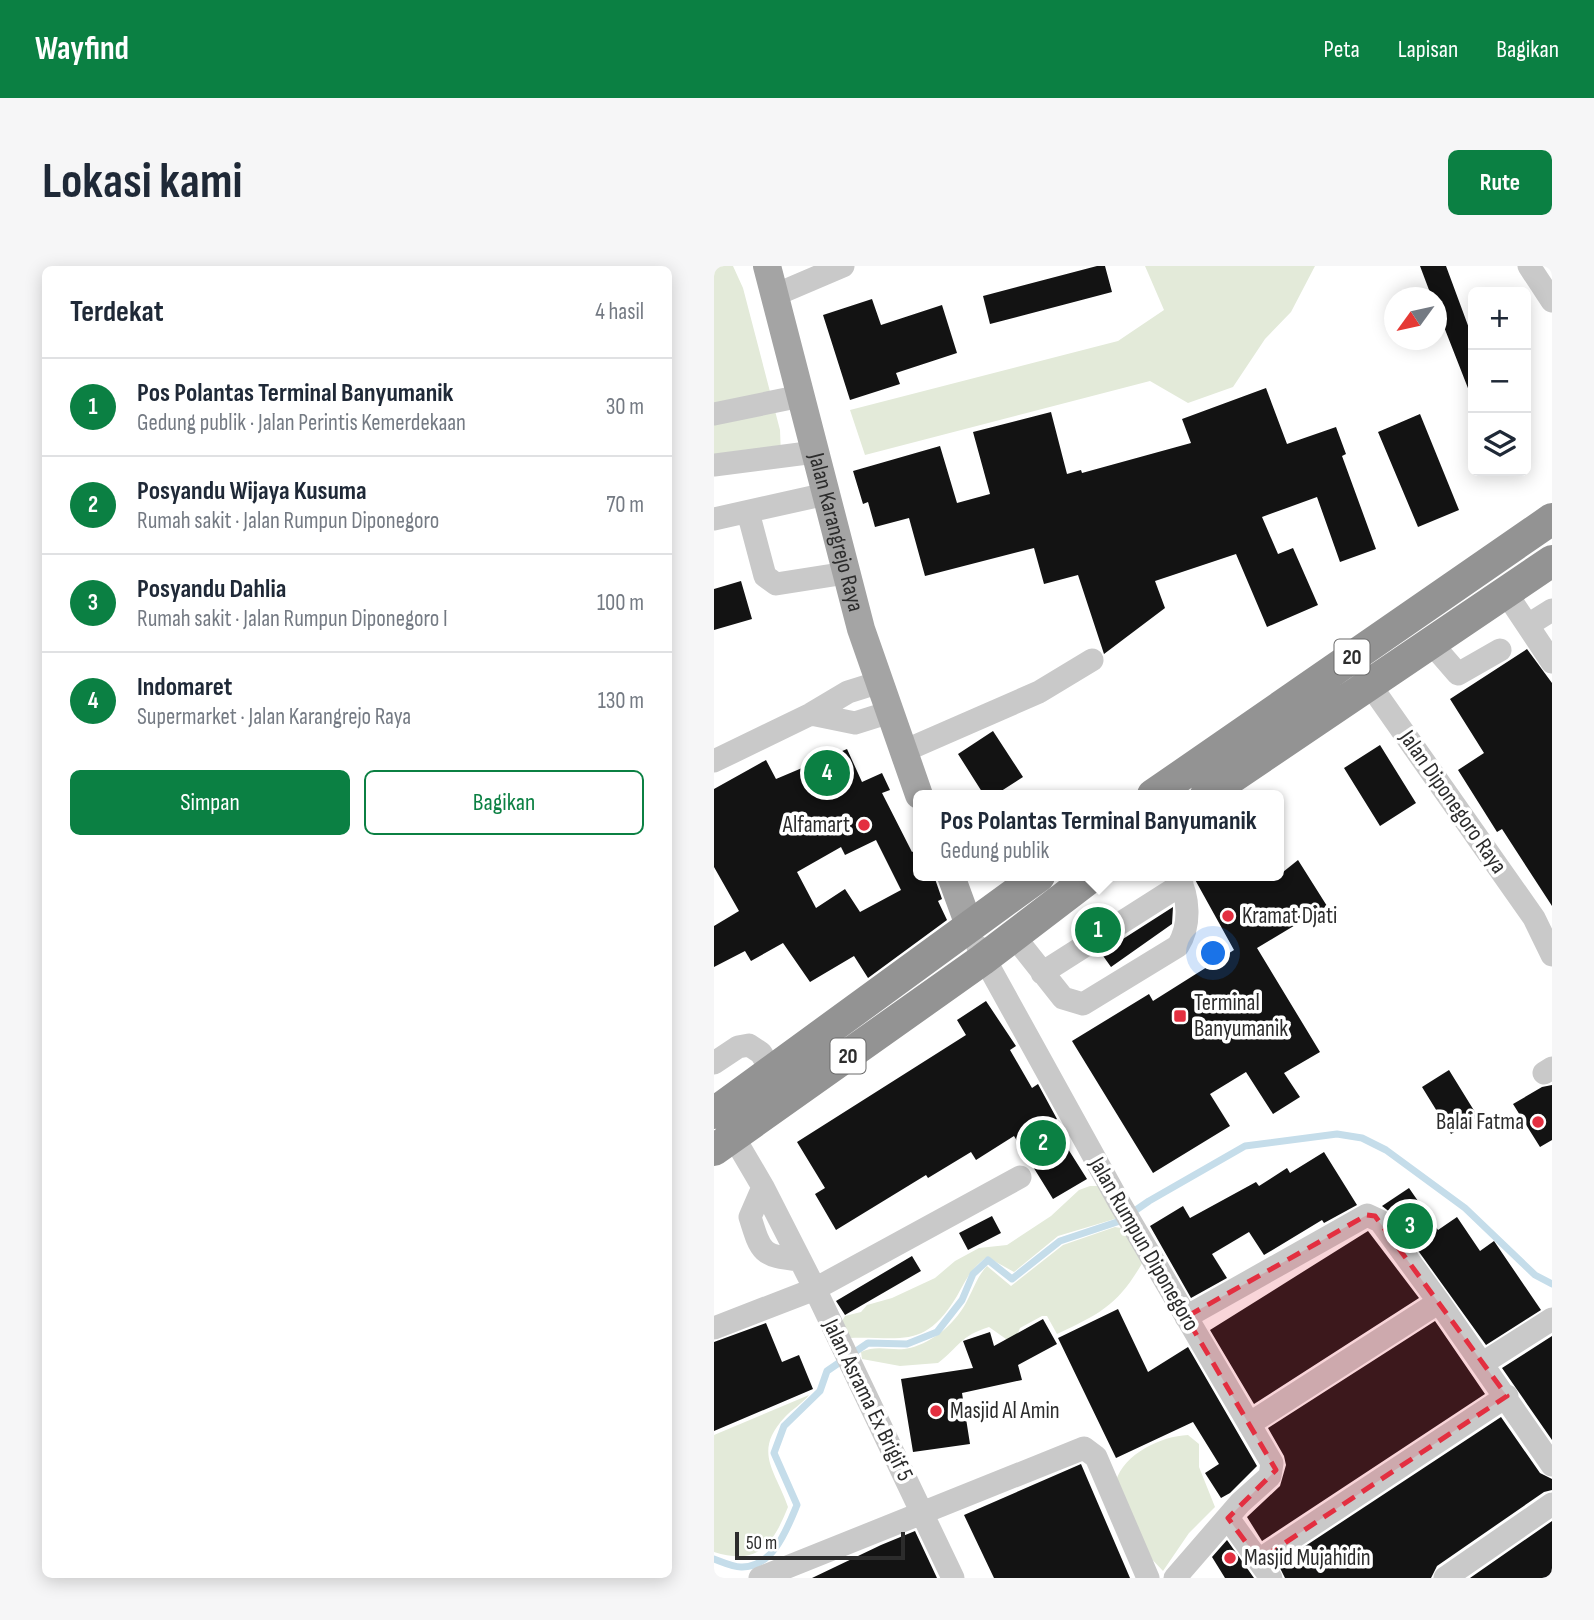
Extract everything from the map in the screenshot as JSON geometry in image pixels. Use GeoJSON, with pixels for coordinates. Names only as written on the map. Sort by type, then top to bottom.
{"type":"FeatureCollection","features":[{"type":"Feature","properties":{"kind":"highway","name":"20"},"geometry":{"type":"LineString","coordinates":[[1160,790],[1552,519]]}},
{"type":"Feature","properties":{"kind":"highway","name":"20"},"geometry":{"type":"LineString","coordinates":[[1214,790],[1372,686],[1552,561]]}},
{"type":"Feature","properties":{"kind":"highway","name":"20"},"geometry":{"type":"LineString","coordinates":[[716,1107],[772,1072],[1032,881]]}},
{"type":"Feature","properties":{"kind":"highway","name":"20"},"geometry":{"type":"LineString","coordinates":[[724,1144],[982,960],[1085,881]]}},
{"type":"Feature","properties":{"kind":"main road","name":"Jalan Karangrejo Raya"},"geometry":{"type":"LineString","coordinates":[[767,266],[846,573],[917,790]]}},
{"type":"Feature","properties":{"kind":"main road"},"geometry":{"type":"LineString","coordinates":[[952,881],[966,931]]}},
{"type":"Feature","properties":{"kind":"street"},"geometry":{"type":"LineString","coordinates":[[775,295],[843,266]]}},
{"type":"Feature","properties":{"kind":"street"},"geometry":{"type":"LineString","coordinates":[[1529,266],[1552,301]]}},
{"type":"Feature","properties":{"kind":"street"},"geometry":{"type":"LineString","coordinates":[[714,414],[801,396]]}},
{"type":"Feature","properties":{"kind":"street"},"geometry":{"type":"LineString","coordinates":[[714,465],[815,452]]}},
{"type":"Feature","properties":{"kind":"street"},"geometry":{"type":"LineString","coordinates":[[714,519],[826,494]]}},
{"type":"Feature","properties":{"kind":"street"},"geometry":{"type":"LineString","coordinates":[[748,512],[765,576],[769,581],[776,584],[846,573]]}},
{"type":"Feature","properties":{"kind":"street"},"geometry":{"type":"LineString","coordinates":[[1506,593],[1552,662]]}},
{"type":"Feature","properties":{"kind":"street"},"geometry":{"type":"LineString","coordinates":[[1528,625],[1552,610]]}},
{"type":"Feature","properties":{"kind":"street"},"geometry":{"type":"LineString","coordinates":[[1432,644],[1458,674],[1500,650]]}},
{"type":"Feature","properties":{"kind":"street","name":"Jalan Diponegoro Raya"},"geometry":{"type":"LineString","coordinates":[[1350,659],[1372,686],[1551,945]]}},
{"type":"Feature","properties":{"kind":"street"},"geometry":{"type":"LineString","coordinates":[[904,751],[1039,692],[1092,660]]}},
{"type":"Feature","properties":{"kind":"street"},"geometry":{"type":"LineString","coordinates":[[714,761],[811,714],[848,692],[880,682]]}},
{"type":"Feature","properties":{"kind":"street"},"geometry":{"type":"LineString","coordinates":[[811,714],[855,723],[890,712]]}},
{"type":"Feature","properties":{"kind":"street"},"geometry":{"type":"LineString","coordinates":[[1042,973],[1179,881]]}},
{"type":"Feature","properties":{"kind":"street"},"geometry":{"type":"LineString","coordinates":[[1013,935],[1063,998],[1083,1004],[1178,946],[1186,933],[1188,917],[1180,881]]}},
{"type":"Feature","properties":{"kind":"street","name":"Jalan Rumpun Diponegoro"},"geometry":{"type":"LineString","coordinates":[[966,931],[1273,1469],[1175,1578]]}},
{"type":"Feature","properties":{"kind":"street"},"geometry":{"type":"LineString","coordinates":[[714,1063],[738,1047],[749,1045],[761,1053],[772,1072]]}},
{"type":"Feature","properties":{"kind":"street","name":"Jalan Asrama Ex Brigif 5"},"geometry":{"type":"LineString","coordinates":[[716,1107],[724,1144],[763,1187],[842,1344],[953,1578]]}},
{"type":"Feature","properties":{"kind":"street"},"geometry":{"type":"LineString","coordinates":[[714,1328],[815,1289],[1020,1177]]}},
{"type":"Feature","properties":{"kind":"street"},"geometry":{"type":"LineString","coordinates":[[1186,1317],[1367,1215],[1380,1220],[1507,1396],[1552,1465]]}},
{"type":"Feature","properties":{"kind":"street"},"geometry":{"type":"LineString","coordinates":[[1249,1424],[1439,1302]]}},
{"type":"Feature","properties":{"kind":"street"},"geometry":{"type":"LineString","coordinates":[[1483,1363],[1552,1319]]}},
{"type":"Feature","properties":{"kind":"street"},"geometry":{"type":"LineString","coordinates":[[1228,1518],[1265,1569],[1507,1396]]}},
{"type":"Feature","properties":{"kind":"street","name":"Jalan Asrama Ex Brigif 5"},"geometry":{"type":"LineString","coordinates":[[760,1578],[1084,1448],[1096,1457],[1147,1578]]}},
{"type":"Feature","properties":{"kind":"street"},"geometry":{"type":"LineString","coordinates":[[1445,1578],[1552,1504]]}},
{"type":"Feature","properties":{"kind":"highlighted area"},"geometry":{"type":"Polygon","coordinates":[[[1367,1215],[1375,1216],[1507,1396],[1259,1560],[1228,1518],[1276,1470],[1186,1317],[1367,1215]]]}},
{"type":"Feature","properties":{"kind":"green space"},"geometry":{"type":"Polygon","coordinates":[[[714,266],[733,266],[743,288],[780,430],[781,456],[714,475],[714,266]]]}},
{"type":"Feature","properties":{"kind":"green space"},"geometry":{"type":"Polygon","coordinates":[[[1145,266],[1315,266],[1291,312],[1265,339],[1233,387],[1188,403],[1150,381],[865,455],[850,410],[1118,341],[1164,310],[1145,266]]]}},
{"type":"Feature","properties":{"kind":"green space"},"geometry":{"type":"Polygon","coordinates":[[[1099,1186],[1118,1218],[1058,1236],[1014,1272],[987,1257],[973,1270],[945,1313],[923,1332],[898,1338],[849,1338],[842,1321],[845,1316],[861,1312],[867,1305],[892,1298],[935,1278],[955,1261],[979,1248],[1007,1245],[1051,1216],[1079,1190],[1099,1186]]]}},
{"type":"Feature","properties":{"kind":"green space"},"geometry":{"type":"Polygon","coordinates":[[[1115,1227],[1127,1229],[1144,1260],[1117,1297],[1086,1320],[1057,1334],[1047,1316],[1042,1316],[1020,1328],[1016,1338],[1006,1339],[989,1327],[966,1338],[938,1363],[900,1366],[862,1359],[861,1352],[867,1350],[910,1348],[936,1336],[958,1316],[987,1266],[1011,1286],[1063,1245],[1115,1227]]]}},
{"type":"Feature","properties":{"kind":"green space"},"geometry":{"type":"Polygon","coordinates":[[[809,1395],[785,1417],[775,1429],[770,1441],[770,1462],[788,1507],[776,1532],[762,1549],[753,1554],[729,1556],[714,1552],[714,1435],[809,1395]]]}},
{"type":"Feature","properties":{"kind":"green space"},"geometry":{"type":"Polygon","coordinates":[[[1188,1435],[1199,1444],[1199,1467],[1215,1507],[1189,1533],[1163,1571],[1146,1553],[1116,1481],[1127,1463],[1145,1448],[1166,1439],[1188,1435]]]}},
{"type":"Feature","properties":{"kind":"building"},"geometry":{"type":"Polygon","coordinates":[[[1105,266],[1112,292],[990,324],[983,296],[1105,266]]]}},
{"type":"Feature","properties":{"kind":"building"},"geometry":{"type":"Polygon","coordinates":[[[1420,266],[1446,266],[1468,325],[1468,388],[1447,335],[1447,287],[1428,287],[1420,266]]]}},
{"type":"Feature","properties":{"kind":"building"},"geometry":{"type":"Polygon","coordinates":[[[872,299],[881,325],[942,305],[957,353],[896,373],[900,384],[850,400],[823,315],[872,299]]]}},
{"type":"Feature","properties":{"kind":"building"},"geometry":{"type":"Polygon","coordinates":[[[1266,388],[1287,444],[1336,427],[1346,454],[1342,456],[1376,549],[1340,562],[1317,497],[1262,517],[1278,554],[1293,548],[1318,605],[1267,627],[1236,554],[1155,581],[1165,608],[1104,654],[1078,575],[1044,584],[1034,548],[925,576],[909,518],[875,527],[868,502],[863,504],[853,471],[940,446],[957,503],[990,494],[973,432],[1051,412],[1067,474],[1081,470],[1082,473],[1191,443],[1182,419],[1266,388]]]}},
{"type":"Feature","properties":{"kind":"building"},"geometry":{"type":"Polygon","coordinates":[[[1420,414],[1459,510],[1418,527],[1378,432],[1420,414]]]}},
{"type":"Feature","properties":{"kind":"building"},"geometry":{"type":"Polygon","coordinates":[[[741,581],[752,619],[714,630],[714,589],[741,581]]]}},
{"type":"Feature","properties":{"kind":"building"},"geometry":{"type":"Polygon","coordinates":[[[1527,649],[1552,683],[1552,906],[1502,829],[1497,832],[1458,770],[1484,753],[1450,699],[1527,649]]]}},
{"type":"Feature","properties":{"kind":"building"},"geometry":{"type":"Polygon","coordinates":[[[993,731],[1023,777],[1003,790],[981,790],[958,754],[993,731]]]}},
{"type":"Feature","properties":{"kind":"building"},"geometry":{"type":"Polygon","coordinates":[[[1380,745],[1416,803],[1380,826],[1344,768],[1380,745]]]}},
{"type":"Feature","properties":{"kind":"building"},"geometry":{"type":"Polygon","coordinates":[[[847,749],[862,782],[882,773],[890,790],[882,793],[913,852],[913,881],[936,881],[942,899],[938,901],[947,920],[868,978],[854,956],[810,982],[783,943],[751,961],[745,951],[714,967],[714,926],[739,911],[714,867],[714,789],[766,760],[776,779],[847,749]],[[876,840],[845,855],[841,847],[797,872],[816,908],[845,889],[860,912],[901,890],[876,840]]]}},
{"type":"Feature","properties":{"kind":"building"},"geometry":{"type":"Polygon","coordinates":[[[1298,860],[1327,906],[1257,948],[1320,1052],[1284,1073],[1300,1097],[1273,1114],[1246,1072],[1210,1094],[1230,1126],[1153,1173],[1072,1041],[1149,994],[1153,1001],[1234,950],[1196,881],[1284,881],[1284,871],[1298,860]]]}},
{"type":"Feature","properties":{"kind":"building"},"geometry":{"type":"Polygon","coordinates":[[[1173,907],[1172,924],[1111,967],[1101,953],[1173,907]]]}},
{"type":"Feature","properties":{"kind":"building"},"geometry":{"type":"Polygon","coordinates":[[[986,1001],[1016,1046],[1010,1050],[1032,1088],[1038,1084],[1057,1119],[1051,1122],[1087,1179],[1053,1199],[1014,1136],[976,1160],[971,1152],[928,1178],[926,1175],[836,1230],[815,1194],[825,1188],[797,1142],[966,1035],[957,1020],[986,1001]]]}},
{"type":"Feature","properties":{"kind":"building"},"geometry":{"type":"Polygon","coordinates":[[[1449,1070],[1478,1117],[1451,1134],[1422,1087],[1449,1070]]]}},
{"type":"Feature","properties":{"kind":"building","name":"Balai Fatma"},"geometry":{"type":"Polygon","coordinates":[[[1552,1085],[1552,1140],[1540,1147],[1513,1104],[1542,1087],[1552,1085]]]}},
{"type":"Feature","properties":{"kind":"building"},"geometry":{"type":"Polygon","coordinates":[[[1324,1152],[1357,1205],[1324,1223],[1322,1220],[1264,1255],[1249,1232],[1212,1254],[1227,1278],[1191,1298],[1150,1226],[1183,1206],[1190,1218],[1256,1182],[1259,1186],[1287,1168],[1290,1173],[1324,1152]]]}},
{"type":"Feature","properties":{"kind":"building"},"geometry":{"type":"Polygon","coordinates":[[[1409,1188],[1438,1230],[1457,1217],[1480,1251],[1494,1241],[1541,1310],[1486,1345],[1391,1213],[1382,1206],[1409,1188]]]}},
{"type":"Feature","properties":{"kind":"building"},"geometry":{"type":"Polygon","coordinates":[[[992,1216],[1001,1233],[968,1250],[959,1233],[992,1216]]]}},
{"type":"Feature","properties":{"kind":"building"},"geometry":{"type":"Polygon","coordinates":[[[1368,1231],[1419,1298],[1254,1404],[1210,1330],[1368,1231]]]}},
{"type":"Feature","properties":{"kind":"building"},"geometry":{"type":"Polygon","coordinates":[[[912,1256],[921,1271],[845,1315],[836,1301],[912,1256]]]}},
{"type":"Feature","properties":{"kind":"building"},"geometry":{"type":"Polygon","coordinates":[[[1118,1309],[1148,1372],[1188,1347],[1257,1466],[1230,1493],[1221,1498],[1205,1473],[1219,1464],[1193,1422],[1116,1458],[1058,1338],[1118,1309]]]}},
{"type":"Feature","properties":{"kind":"building"},"geometry":{"type":"Polygon","coordinates":[[[1043,1319],[1057,1344],[1018,1365],[1022,1380],[962,1393],[970,1444],[913,1452],[901,1379],[973,1368],[963,1341],[990,1332],[994,1346],[1043,1319]]]}},
{"type":"Feature","properties":{"kind":"building"},"geometry":{"type":"Polygon","coordinates":[[[1435,1321],[1485,1394],[1262,1541],[1247,1517],[1280,1486],[1286,1465],[1284,1456],[1268,1428],[1435,1321]]]}},
{"type":"Feature","properties":{"kind":"building"},"geometry":{"type":"Polygon","coordinates":[[[766,1323],[782,1362],[799,1355],[813,1389],[714,1431],[714,1342],[766,1323]]]}},
{"type":"Feature","properties":{"kind":"building"},"geometry":{"type":"Polygon","coordinates":[[[1552,1336],[1552,1440],[1502,1368],[1552,1336]]]}},
{"type":"Feature","properties":{"kind":"building"},"geometry":{"type":"Polygon","coordinates":[[[1501,1417],[1540,1473],[1552,1479],[1552,1490],[1544,1492],[1437,1566],[1431,1578],[1285,1578],[1278,1564],[1501,1417]]]}},
{"type":"Feature","properties":{"kind":"building"},"geometry":{"type":"Polygon","coordinates":[[[1081,1464],[1130,1578],[994,1578],[964,1515],[1081,1464]]]}},
{"type":"Feature","properties":{"kind":"building"},"geometry":{"type":"Polygon","coordinates":[[[1552,1521],[1552,1578],[1470,1578],[1552,1521]]]}},
{"type":"Feature","properties":{"kind":"building"},"geometry":{"type":"Polygon","coordinates":[[[915,1531],[937,1578],[812,1578],[881,1545],[915,1531]]]}},
{"type":"Feature","properties":{"kind":"building","name":"Masjid Mujahidin"},"geometry":{"type":"Polygon","coordinates":[[[1227,1540],[1254,1578],[1225,1578],[1212,1557],[1227,1540]]]}},
{"type":"Feature","properties":{"kind":"waterway"},"geometry":{"type":"LineString","coordinates":[[714,1559],[738,1567],[752,1566],[762,1561],[777,1545],[797,1505],[774,1453],[784,1426],[820,1391],[827,1371],[868,1343],[907,1344],[937,1332],[962,1300],[973,1274],[988,1260],[1012,1279],[1060,1241],[1120,1221],[1149,1201],[1245,1146],[1337,1134],[1362,1138],[1386,1150],[1465,1208],[1535,1275],[1552,1284]]}},
{"type":"Feature","properties":{"kind":"place","name":"Indomaret"},"geometry":{"type":"Point","coordinates":[827,773]}},
{"type":"Feature","properties":{"kind":"place","name":"Alfamart"},"geometry":{"type":"Point","coordinates":[864,825]}},
{"type":"Feature","properties":{"kind":"place","name":"Kramat Djati"},"geometry":{"type":"Point","coordinates":[1228,916]}},
{"type":"Feature","properties":{"kind":"place","name":"Pos Polantas Terminal Banyumanik"},"geometry":{"type":"Point","coordinates":[1098,930]}},
{"type":"Feature","properties":{"kind":"place","name":"Terminal Banyumanik"},"geometry":{"type":"Point","coordinates":[1180,1016]}},
{"type":"Feature","properties":{"kind":"place","name":"Balai Fatma"},"geometry":{"type":"Point","coordinates":[1538,1122]}},
{"type":"Feature","properties":{"kind":"place","name":"Posyandu Wijaya Kusuma"},"geometry":{"type":"Point","coordinates":[1043,1143]}},
{"type":"Feature","properties":{"kind":"place","name":"Posyandu Dahlia"},"geometry":{"type":"Point","coordinates":[1410,1226]}},
{"type":"Feature","properties":{"kind":"place","name":"Masjid Al Amin"},"geometry":{"type":"Point","coordinates":[936,1411]}},
{"type":"Feature","properties":{"kind":"place","name":"Masjid Mujahidin"},"geometry":{"type":"Point","coordinates":[1230,1558]}}]}
